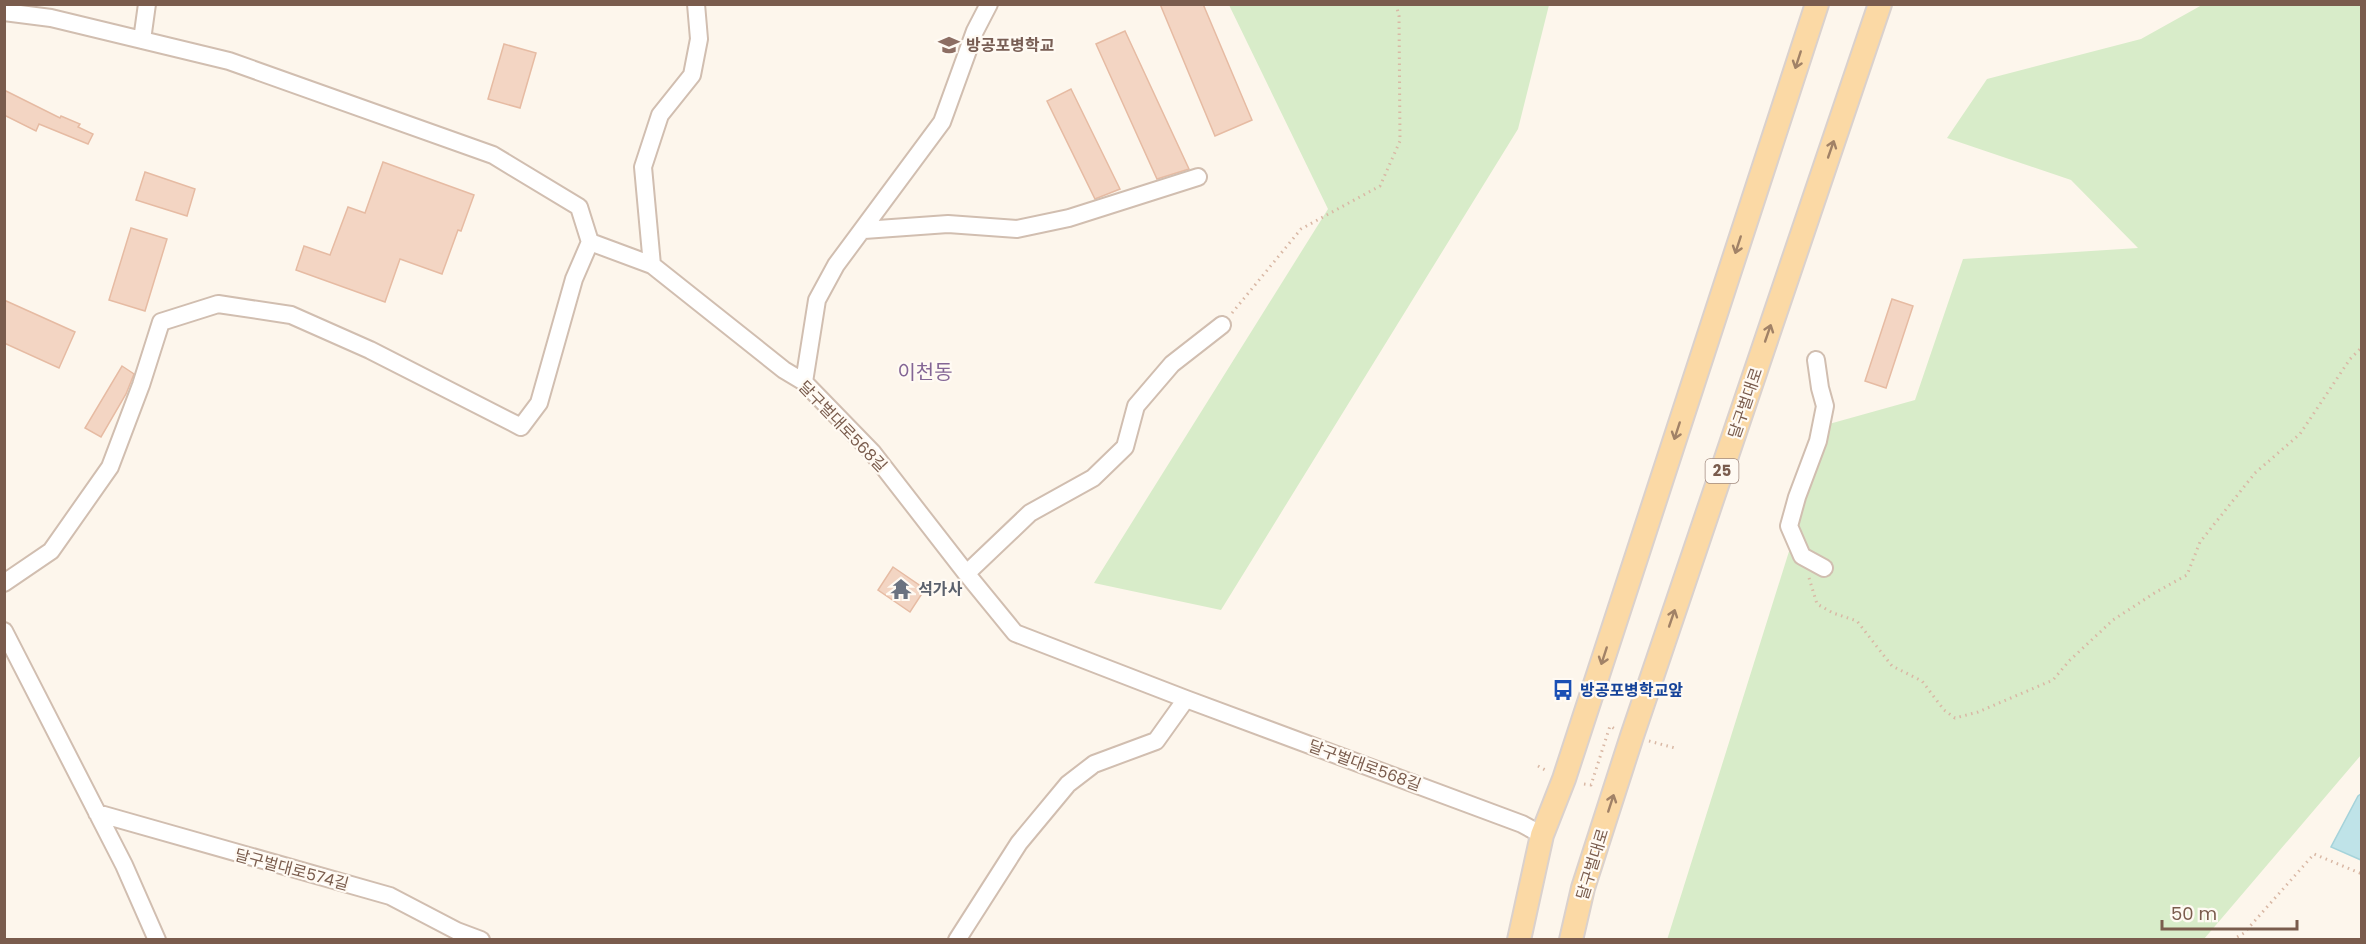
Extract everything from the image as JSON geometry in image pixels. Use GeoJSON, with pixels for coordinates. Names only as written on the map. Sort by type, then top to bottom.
{"type":"FeatureCollection","features":[{"type":"Feature","properties":{"kind":"main road"},"geometry":{"type":"LineString","coordinates":[[1519,939],[1542,835],[1564,779],[1817,4]]}},
{"type":"Feature","properties":{"kind":"main road","name":"달구벌대로"},"geometry":{"type":"LineString","coordinates":[[1571,939],[1583,888],[1632,736],[1880,4]]}},
{"type":"Feature","properties":{"kind":"street"},"geometry":{"type":"LineString","coordinates":[[142,40],[147,4]]}},
{"type":"Feature","properties":{"kind":"street"},"geometry":{"type":"LineString","coordinates":[[652,265],[643,166],[660,115],[692,75],[699,39],[696,4]]}},
{"type":"Feature","properties":{"kind":"street"},"geometry":{"type":"LineString","coordinates":[[804,382],[817,300],[836,265],[942,122],[975,31],[989,4]]}},
{"type":"Feature","properties":{"kind":"street"},"geometry":{"type":"LineString","coordinates":[[4,12],[51,18],[229,61],[493,155],[579,207],[590,242],[574,279],[539,403],[521,427],[370,350],[291,315],[218,304],[161,322],[141,385],[110,467],[51,551],[4,583]]}},
{"type":"Feature","properties":{"kind":"street"},"geometry":{"type":"LineString","coordinates":[[864,230],[948,224],[1017,230],[1069,218],[1198,177]]}},
{"type":"Feature","properties":{"kind":"street","name":"달구벌대로568길"},"geometry":{"type":"LineString","coordinates":[[590,242],[652,265],[784,370],[804,382],[872,452],[1015,633],[1522,824],[1542,835]]}},
{"type":"Feature","properties":{"kind":"street"},"geometry":{"type":"LineString","coordinates":[[967,573],[1030,513],[1093,478],[1125,447],[1136,406],[1172,364],[1222,325]]}},
{"type":"Feature","properties":{"kind":"street"},"geometry":{"type":"LineString","coordinates":[[1816,360],[1825,406],[1818,441],[1789,526],[1802,556],[1824,568]]}},
{"type":"Feature","properties":{"kind":"street"},"geometry":{"type":"LineString","coordinates":[[4,631],[124,865],[157,939]]}},
{"type":"Feature","properties":{"kind":"street"},"geometry":{"type":"LineString","coordinates":[[957,939],[1019,843],[1068,784],[1094,764],[1156,741],[1186,699]]}},
{"type":"Feature","properties":{"kind":"street","name":"달구벌대로574길"},"geometry":{"type":"LineString","coordinates":[[97,813],[390,896],[457,931],[481,939]]}},
{"type":"Feature","properties":{"kind":"path"},"geometry":{"type":"LineString","coordinates":[[1222,325],[1301,229],[1380,186],[1400,141],[1399,16],[1396,4]]}},
{"type":"Feature","properties":{"kind":"path"},"geometry":{"type":"LineString","coordinates":[[1802,556],[1817,604],[1833,614],[1857,621],[1892,666],[1922,681],[1944,710],[1955,718],[1978,712],[2053,680],[2069,661],[2113,620],[2187,575],[2200,542],[2255,473],[2300,434],[2350,358],[2361,347]]}},
{"type":"Feature","properties":{"kind":"path"},"geometry":{"type":"LineString","coordinates":[[2232,939],[2244,933],[2314,854],[2361,874]]}},
{"type":"Feature","properties":{"kind":"green space"},"geometry":{"type":"Polygon","coordinates":[[[1229,5],[1549,5],[1518,129],[1221,610],[1094,583],[1328,209],[1229,5]]]}},
{"type":"Feature","properties":{"kind":"green space"},"geometry":{"type":"Polygon","coordinates":[[[2202,5],[2361,5],[2361,755],[2204,939],[1667,940],[1829,424],[1915,400],[1963,259],[2138,248],[2071,180],[1947,138],[1987,79],[2141,39],[2202,5]]]}},
{"type":"Feature","properties":{"kind":"water"},"geometry":{"type":"Polygon","coordinates":[[[2361,794],[2361,860],[2331,847],[2361,794]]]}},
{"type":"Feature","properties":{"kind":"building"},"geometry":{"type":"Polygon","coordinates":[[[1160,4],[1203,4],[1252,120],[1215,136],[1160,4]]]}},
{"type":"Feature","properties":{"kind":"building"},"geometry":{"type":"Polygon","coordinates":[[[1125,31],[1189,169],[1157,179],[1096,44],[1125,31]]]}},
{"type":"Feature","properties":{"kind":"building"},"geometry":{"type":"Polygon","coordinates":[[[504,44],[536,53],[520,108],[488,99],[504,44]]]}},
{"type":"Feature","properties":{"kind":"building"},"geometry":{"type":"Polygon","coordinates":[[[1071,89],[1120,189],[1095,199],[1047,101],[1071,89]]]}},
{"type":"Feature","properties":{"kind":"building"},"geometry":{"type":"Polygon","coordinates":[[[4,90],[60,118],[61,116],[80,124],[78,127],[93,134],[88,144],[39,124],[36,131],[4,115],[4,90]]]}},
{"type":"Feature","properties":{"kind":"building"},"geometry":{"type":"Polygon","coordinates":[[[383,162],[474,195],[442,274],[400,259],[385,302],[296,270],[304,246],[330,255],[348,207],[365,213],[383,162]]]}},
{"type":"Feature","properties":{"kind":"building"},"geometry":{"type":"Polygon","coordinates":[[[145,172],[195,189],[187,216],[136,200],[145,172]]]}},
{"type":"Feature","properties":{"kind":"building"},"geometry":{"type":"Polygon","coordinates":[[[131,228],[167,239],[145,311],[109,300],[131,228]]]}},
{"type":"Feature","properties":{"kind":"building"},"geometry":{"type":"Polygon","coordinates":[[[1892,299],[1913,306],[1886,388],[1865,381],[1892,299]]]}},
{"type":"Feature","properties":{"kind":"building"},"geometry":{"type":"Polygon","coordinates":[[[4,300],[75,332],[59,368],[4,343],[4,300]]]}},
{"type":"Feature","properties":{"kind":"building"},"geometry":{"type":"Polygon","coordinates":[[[122,366],[134,374],[126,394],[101,437],[85,428],[122,366]]]}},
{"type":"Feature","properties":{"kind":"building","name":"석가사"},"geometry":{"type":"Polygon","coordinates":[[[893,567],[925,589],[910,612],[878,590],[893,567]]]}},
{"type":"Feature","properties":{"kind":"place","name":"방공포병학교"},"geometry":{"type":"Point","coordinates":[949,45]}},
{"type":"Feature","properties":{"kind":"place","name":"석가사"},"geometry":{"type":"Point","coordinates":[901,589]}},
{"type":"Feature","properties":{"kind":"place","name":"방공포병학교앞"},"geometry":{"type":"Point","coordinates":[1563,690]}},
{"type":"Feature","properties":{"kind":"district","name":"이천동"},"geometry":{"type":"Point","coordinates":[925,372]}}]}
